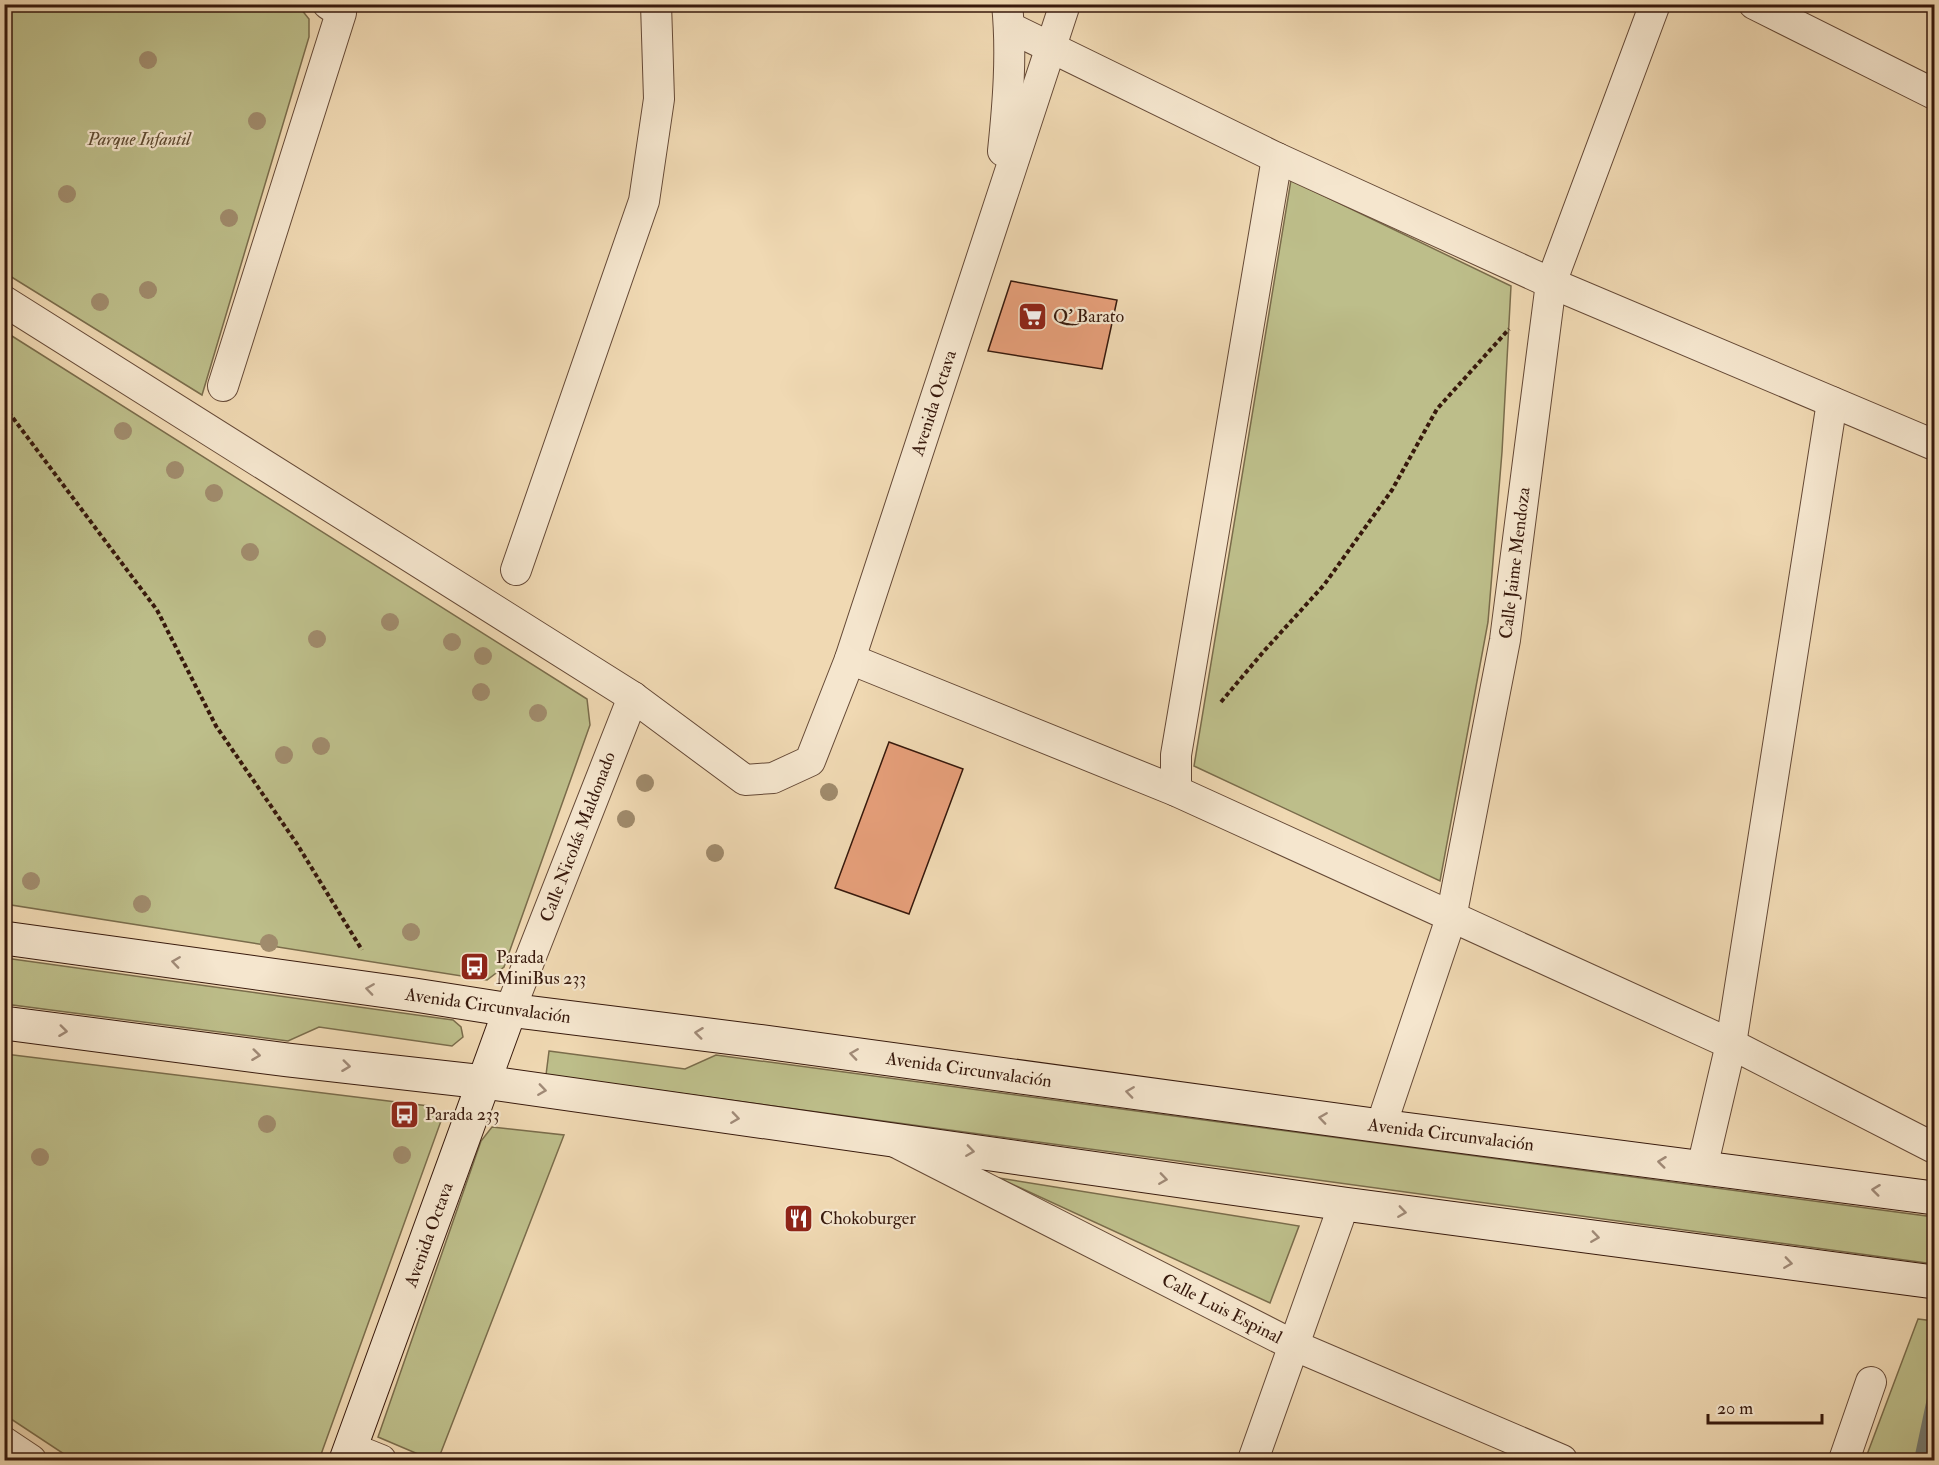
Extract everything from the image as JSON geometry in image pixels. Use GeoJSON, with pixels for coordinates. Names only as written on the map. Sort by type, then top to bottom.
{"type":"FeatureCollection","features":[{"type":"Feature","properties":{"kind":"main road","name":"Avenida Circunvalación"},"geometry":{"type":"LineString","coordinates":[[4,938],[510,1010],[1935,1198]]}},
{"type":"Feature","properties":{"kind":"main road","name":"Avenida Octava"},"geometry":{"type":"LineString","coordinates":[[349,1454],[510,1010]]}},
{"type":"Feature","properties":{"kind":"main road"},"geometry":{"type":"LineString","coordinates":[[4,1023],[484,1082],[1344,1204],[1934,1281]]}},
{"type":"Feature","properties":{"kind":"street"},"geometry":{"type":"LineString","coordinates":[[516,570],[644,201],[659,99],[656,4]]}},
{"type":"Feature","properties":{"kind":"street","name":"Avenida Octava"},"geometry":{"type":"LineString","coordinates":[[633,697],[745,780],[773,778],[810,761],[850,659],[1065,4]]}},
{"type":"Feature","properties":{"kind":"street","name":"Calle Jaime Mendoza"},"geometry":{"type":"LineString","coordinates":[[1381,1126],[1451,918],[1505,640],[1551,283],[1655,4]]}},
{"type":"Feature","properties":{"kind":"street"},"geometry":{"type":"LineString","coordinates":[[1754,4],[1935,94]]}},
{"type":"Feature","properties":{"kind":"street"},"geometry":{"type":"LineString","coordinates":[[224,386],[344,7]]}},
{"type":"Feature","properties":{"kind":"street"},"geometry":{"type":"LineString","coordinates":[[1008,16],[1050,47],[1277,158],[1551,283],[1935,445]]}},
{"type":"Feature","properties":{"kind":"street"},"geometry":{"type":"LineString","coordinates":[[997,211],[1007,110],[1008,16]]}},
{"type":"Feature","properties":{"kind":"street"},"geometry":{"type":"LineString","coordinates":[[1176,791],[1176,755],[1277,158]]}},
{"type":"Feature","properties":{"kind":"street"},"geometry":{"type":"LineString","coordinates":[[4,301],[633,697]]}},
{"type":"Feature","properties":{"kind":"street"},"geometry":{"type":"LineString","coordinates":[[1702,1168],[1731,1044],[1832,402]]}},
{"type":"Feature","properties":{"kind":"street"},"geometry":{"type":"LineString","coordinates":[[850,659],[1176,791],[1731,1044],[1935,1148]]}},
{"type":"Feature","properties":{"kind":"street","name":"Calle Nicolás Maldonado"},"geometry":{"type":"LineString","coordinates":[[510,1010],[633,697]]}},
{"type":"Feature","properties":{"kind":"street","name":"Calle Luis Espinal"},"geometry":{"type":"LineString","coordinates":[[890,1140],[1293,1345],[1562,1461]]}},
{"type":"Feature","properties":{"kind":"street"},"geometry":{"type":"LineString","coordinates":[[1253,1461],[1344,1204]]}},
{"type":"Feature","properties":{"kind":"street"},"geometry":{"type":"LineString","coordinates":[[1844,1461],[1870,1382]]}},
{"type":"Feature","properties":{"kind":"street"},"geometry":{"type":"LineString","coordinates":[[4,1442],[31,1461]]}},
{"type":"Feature","properties":{"kind":"street"},"geometry":{"type":"LineString","coordinates":[[349,1454],[381,1461]]}},
{"type":"Feature","properties":{"kind":"path"},"geometry":{"type":"LineString","coordinates":[[1220,703],[1324,585],[1392,490],[1437,409],[1513,325]]}},
{"type":"Feature","properties":{"kind":"path"},"geometry":{"type":"LineString","coordinates":[[4,406],[157,609],[216,726],[297,844],[360,949],[369,957]]}},
{"type":"Feature","properties":{"kind":"green space","name":"Parque Infantil"},"geometry":{"type":"Polygon","coordinates":[[[297,4],[309,19],[309,37],[202,395],[5,273],[5,5],[297,4]]]}},
{"type":"Feature","properties":{"kind":"green space"},"geometry":{"type":"Polygon","coordinates":[[[1291,180],[1511,286],[1502,452],[1488,622],[1440,881],[1194,766],[1291,180]]]}},
{"type":"Feature","properties":{"kind":"green space"},"geometry":{"type":"Polygon","coordinates":[[[4,331],[587,699],[590,725],[504,967],[487,980],[5,904],[4,331]]]}},
{"type":"Feature","properties":{"kind":"green space"},"geometry":{"type":"Polygon","coordinates":[[[5,958],[453,1020],[461,1027],[463,1037],[452,1046],[319,1027],[288,1041],[5,1004],[5,958]]]}},
{"type":"Feature","properties":{"kind":"green space"},"geometry":{"type":"Polygon","coordinates":[[[549,1051],[685,1069],[716,1055],[1934,1217],[1934,1264],[546,1075],[549,1051]]]}},
{"type":"Feature","properties":{"kind":"green space"},"geometry":{"type":"Polygon","coordinates":[[[5,1054],[429,1106],[441,1121],[319,1460],[73,1460],[5,1415],[5,1054]]]}},
{"type":"Feature","properties":{"kind":"green space"},"geometry":{"type":"Polygon","coordinates":[[[492,1127],[564,1135],[438,1460],[432,1460],[378,1437],[481,1141],[492,1127]]]}},
{"type":"Feature","properties":{"kind":"green space"},"geometry":{"type":"Polygon","coordinates":[[[999,1178],[1299,1226],[1270,1303],[999,1178]]]}},
{"type":"Feature","properties":{"kind":"green space"},"geometry":{"type":"Polygon","coordinates":[[[1918,1319],[1934,1321],[1934,1460],[1865,1460],[1918,1319]]]}},
{"type":"Feature","properties":{"kind":"building"},"geometry":{"type":"Polygon","coordinates":[[[1011,281],[1117,300],[1102,369],[988,351],[1011,281]]]}},
{"type":"Feature","properties":{"kind":"building"},"geometry":{"type":"Polygon","coordinates":[[[889,742],[963,769],[909,914],[835,888],[889,742]]]}},
{"type":"Feature","properties":{"kind":"waterway"},"geometry":{"type":"LineString","coordinates":[[1920,1460],[1934,1394]]}},
{"type":"Feature","properties":{"kind":"place","name":"Q' Barato"},"geometry":{"type":"Point","coordinates":[1032,316]}},
{"type":"Feature","properties":{"kind":"place","name":"Parada MiniBus 233"},"geometry":{"type":"Point","coordinates":[475,967]}},
{"type":"Feature","properties":{"kind":"place","name":"Parada 233"},"geometry":{"type":"Point","coordinates":[404,1114]}},
{"type":"Feature","properties":{"kind":"place","name":"Chokoburger"},"geometry":{"type":"Point","coordinates":[799,1218]}}]}
